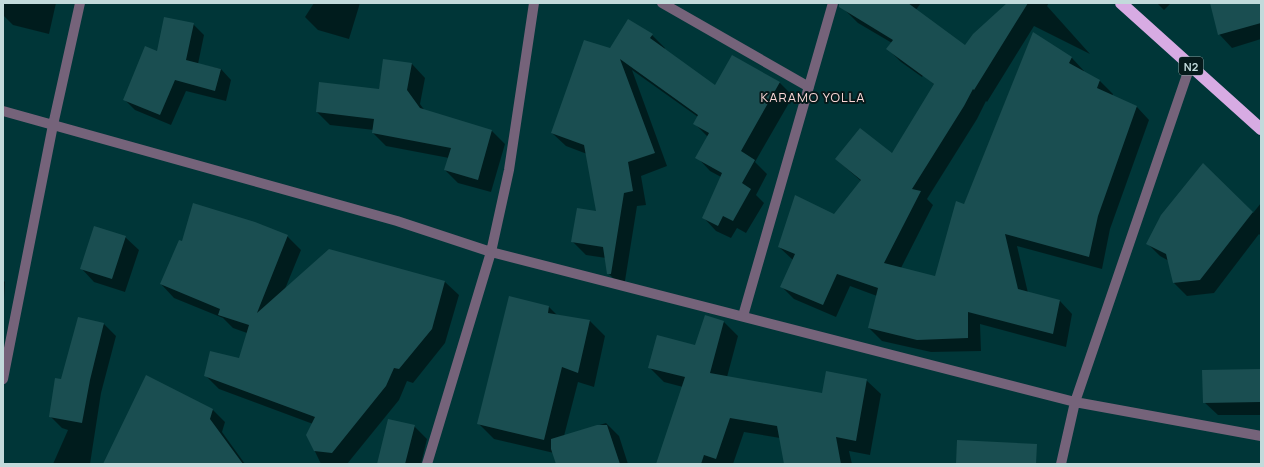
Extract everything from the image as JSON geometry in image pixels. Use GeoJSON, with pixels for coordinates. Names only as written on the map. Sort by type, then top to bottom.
{"type":"FeatureCollection","features":[{"type":"Feature","properties":{"kind":"highway","name":"N2"},"geometry":{"type":"LineString","coordinates":[[1121,3],[1261,129]]}},
{"type":"Feature","properties":{"kind":"street"},"geometry":{"type":"LineString","coordinates":[[3,379],[53,125],[80,3]]}},
{"type":"Feature","properties":{"kind":"street"},"geometry":{"type":"LineString","coordinates":[[427,464],[491,252],[509,170],[534,3]]}},
{"type":"Feature","properties":{"kind":"street"},"geometry":{"type":"LineString","coordinates":[[662,3],[809,87]]}},
{"type":"Feature","properties":{"kind":"street"},"geometry":{"type":"LineString","coordinates":[[743,316],[833,3]]}},
{"type":"Feature","properties":{"kind":"street"},"geometry":{"type":"LineString","coordinates":[[1060,464],[1075,402],[1190,66]]}},
{"type":"Feature","properties":{"kind":"street"},"geometry":{"type":"LineString","coordinates":[[3,111],[398,221],[491,252],[1075,402],[1261,436]]}},
{"type":"Feature","properties":{"kind":"building"},"geometry":{"type":"Polygon","coordinates":[[[839,3],[908,3],[965,45],[973,34],[1007,3],[1028,3],[912,189],[921,191],[884,263],[935,276],[956,201],[964,204],[1033,32],[1072,57],[1069,63],[1100,80],[1097,88],[1137,106],[1098,216],[1089,257],[1005,234],[1018,289],[1060,300],[1053,334],[968,312],[968,338],[917,340],[868,328],[878,288],[837,274],[823,305],[780,287],[795,254],[778,247],[795,195],[834,214],[861,180],[835,159],[860,128],[892,153],[934,84],[886,49],[893,40],[839,7],[839,3]]]}},
{"type":"Feature","properties":{"kind":"building"},"geometry":{"type":"Polygon","coordinates":[[[1210,3],[1261,3],[1261,23],[1218,35],[1210,3]]]}},
{"type":"Feature","properties":{"kind":"building"},"geometry":{"type":"Polygon","coordinates":[[[164,17],[194,23],[186,60],[221,69],[215,91],[175,80],[160,115],[123,100],[145,46],[157,51],[164,17]]]}},
{"type":"Feature","properties":{"kind":"building"},"geometry":{"type":"Polygon","coordinates":[[[628,19],[653,34],[650,38],[715,85],[732,55],[780,82],[741,151],[755,160],[742,183],[751,189],[733,221],[723,216],[718,226],[702,218],[722,173],[695,158],[709,133],[693,124],[698,115],[620,59],[655,153],[628,162],[633,191],[624,193],[611,274],[607,274],[603,247],[571,242],[577,208],[596,211],[584,145],[551,133],[584,40],[610,48],[628,19]]]}},
{"type":"Feature","properties":{"kind":"building"},"geometry":{"type":"Polygon","coordinates":[[[383,59],[412,63],[407,90],[420,108],[492,130],[478,180],[444,170],[451,148],[372,133],[374,119],[316,112],[319,82],[379,89],[383,59]]]}},
{"type":"Feature","properties":{"kind":"building"},"geometry":{"type":"Polygon","coordinates":[[[1203,163],[1253,212],[1200,280],[1173,283],[1166,254],[1146,244],[1161,215],[1203,163]]]}},
{"type":"Feature","properties":{"kind":"building"},"geometry":{"type":"Polygon","coordinates":[[[193,203],[255,222],[288,235],[257,313],[329,249],[445,281],[432,329],[399,369],[394,368],[386,386],[332,453],[314,451],[306,435],[315,417],[204,376],[210,351],[239,358],[249,325],[218,315],[220,309],[160,284],[179,240],[182,241],[193,203]]]}},
{"type":"Feature","properties":{"kind":"building"},"geometry":{"type":"Polygon","coordinates":[[[94,226],[126,236],[112,279],[80,269],[94,226]]]}},
{"type":"Feature","properties":{"kind":"building"},"geometry":{"type":"Polygon","coordinates":[[[509,296],[549,306],[548,313],[590,320],[578,373],[562,367],[544,440],[477,424],[509,296]]]}},
{"type":"Feature","properties":{"kind":"building"},"geometry":{"type":"Polygon","coordinates":[[[705,315],[724,321],[710,373],[822,393],[826,371],[867,379],[856,441],[836,437],[841,464],[784,464],[777,426],[730,418],[716,459],[704,455],[701,464],[656,464],[685,377],[648,368],[657,335],[695,345],[705,315]]]}},
{"type":"Feature","properties":{"kind":"building"},"geometry":{"type":"Polygon","coordinates":[[[78,317],[104,323],[90,380],[82,423],[49,417],[55,378],[61,379],[78,317]]]}},
{"type":"Feature","properties":{"kind":"building"},"geometry":{"type":"Polygon","coordinates":[[[1261,369],[1261,402],[1203,403],[1202,370],[1261,369]]]}},
{"type":"Feature","properties":{"kind":"building"},"geometry":{"type":"Polygon","coordinates":[[[146,375],[213,409],[210,419],[243,464],[103,464],[146,375]]]}},
{"type":"Feature","properties":{"kind":"building"},"geometry":{"type":"Polygon","coordinates":[[[388,419],[415,425],[405,464],[377,464],[388,419]]]}},
{"type":"Feature","properties":{"kind":"building"},"geometry":{"type":"Polygon","coordinates":[[[597,425],[607,425],[620,464],[556,464],[551,449],[551,439],[597,425]]]}},
{"type":"Feature","properties":{"kind":"building"},"geometry":{"type":"Polygon","coordinates":[[[957,440],[1037,444],[1036,464],[956,464],[957,440]]]}},
{"type":"Feature","properties":{"kind":"district","name":"KARAMO YOLLA"},"geometry":{"type":"Point","coordinates":[813,97]}}]}
